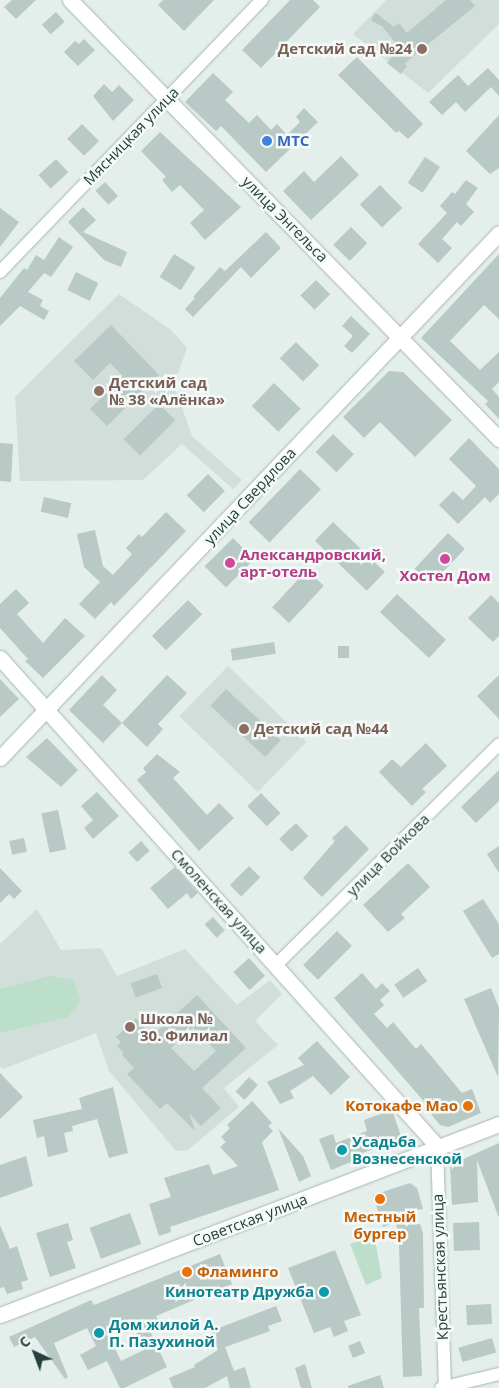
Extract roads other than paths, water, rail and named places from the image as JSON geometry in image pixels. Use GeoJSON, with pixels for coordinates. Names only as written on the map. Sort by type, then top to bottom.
{"type":"FeatureCollection","features":[{"type":"Feature","properties":{"kind":"street","name":"улица Энгельса"},"geometry":{"type":"LineString","coordinates":[[70,0],[499,439]]}},
{"type":"Feature","properties":{"kind":"street","name":"Мясницкая улица"},"geometry":{"type":"LineString","coordinates":[[0,272],[262,0]]}},
{"type":"Feature","properties":{"kind":"street","name":"улица Свердлова"},"geometry":{"type":"LineString","coordinates":[[0,758],[48,711],[499,233]]}},
{"type":"Feature","properties":{"kind":"street","name":"Смоленская улица"},"geometry":{"type":"LineString","coordinates":[[0,658],[437,1146]]}},
{"type":"Feature","properties":{"kind":"street","name":"улица Войкова"},"geometry":{"type":"LineString","coordinates":[[276,965],[499,744]]}},
{"type":"Feature","properties":{"kind":"street","name":"Советская улица"},"geometry":{"type":"LineString","coordinates":[[0,1316],[437,1146],[499,1124]]}},
{"type":"Feature","properties":{"kind":"street","name":"Крестьянская улица"},"geometry":{"type":"LineString","coordinates":[[437,1146],[444,1388]]}},
{"type":"Feature","properties":{"kind":"street"},"geometry":{"type":"LineString","coordinates":[[444,1388],[499,1374]]}},
{"type":"Feature","properties":{"kind":"place","name":"Детский сад №24"},"geometry":{"type":"Point","coordinates":[422,49]}},
{"type":"Feature","properties":{"kind":"place","name":"МТС"},"geometry":{"type":"Point","coordinates":[267,141]}},
{"type":"Feature","properties":{"kind":"place","name":"Детский сад № 38 «Алёнка»"},"geometry":{"type":"Point","coordinates":[99,391]}},
{"type":"Feature","properties":{"kind":"place","name":"Хостел Дом"},"geometry":{"type":"Point","coordinates":[445,559]}},
{"type":"Feature","properties":{"kind":"place","name":"Александровский, арт-отель"},"geometry":{"type":"Point","coordinates":[230,563]}},
{"type":"Feature","properties":{"kind":"place","name":"Детский сад №44"},"geometry":{"type":"Point","coordinates":[244,729]}},
{"type":"Feature","properties":{"kind":"place","name":"Школа № 30. Филиал"},"geometry":{"type":"Point","coordinates":[130,1027]}},
{"type":"Feature","properties":{"kind":"place","name":"Котокафе Мао"},"geometry":{"type":"Point","coordinates":[468,1106]}},
{"type":"Feature","properties":{"kind":"place","name":"Усадьба Вознесенской"},"geometry":{"type":"Point","coordinates":[342,1150]}},
{"type":"Feature","properties":{"kind":"place","name":"Местный бургер"},"geometry":{"type":"Point","coordinates":[380,1199]}},
{"type":"Feature","properties":{"kind":"place","name":"Фламинго"},"geometry":{"type":"Point","coordinates":[187,1272]}},
{"type":"Feature","properties":{"kind":"place","name":"Кинотеатр Дружба"},"geometry":{"type":"Point","coordinates":[324,1292]}},
{"type":"Feature","properties":{"kind":"place","name":"Дом жилой А. П. Пазухиной"},"geometry":{"type":"Point","coordinates":[99,1333]}}]}
